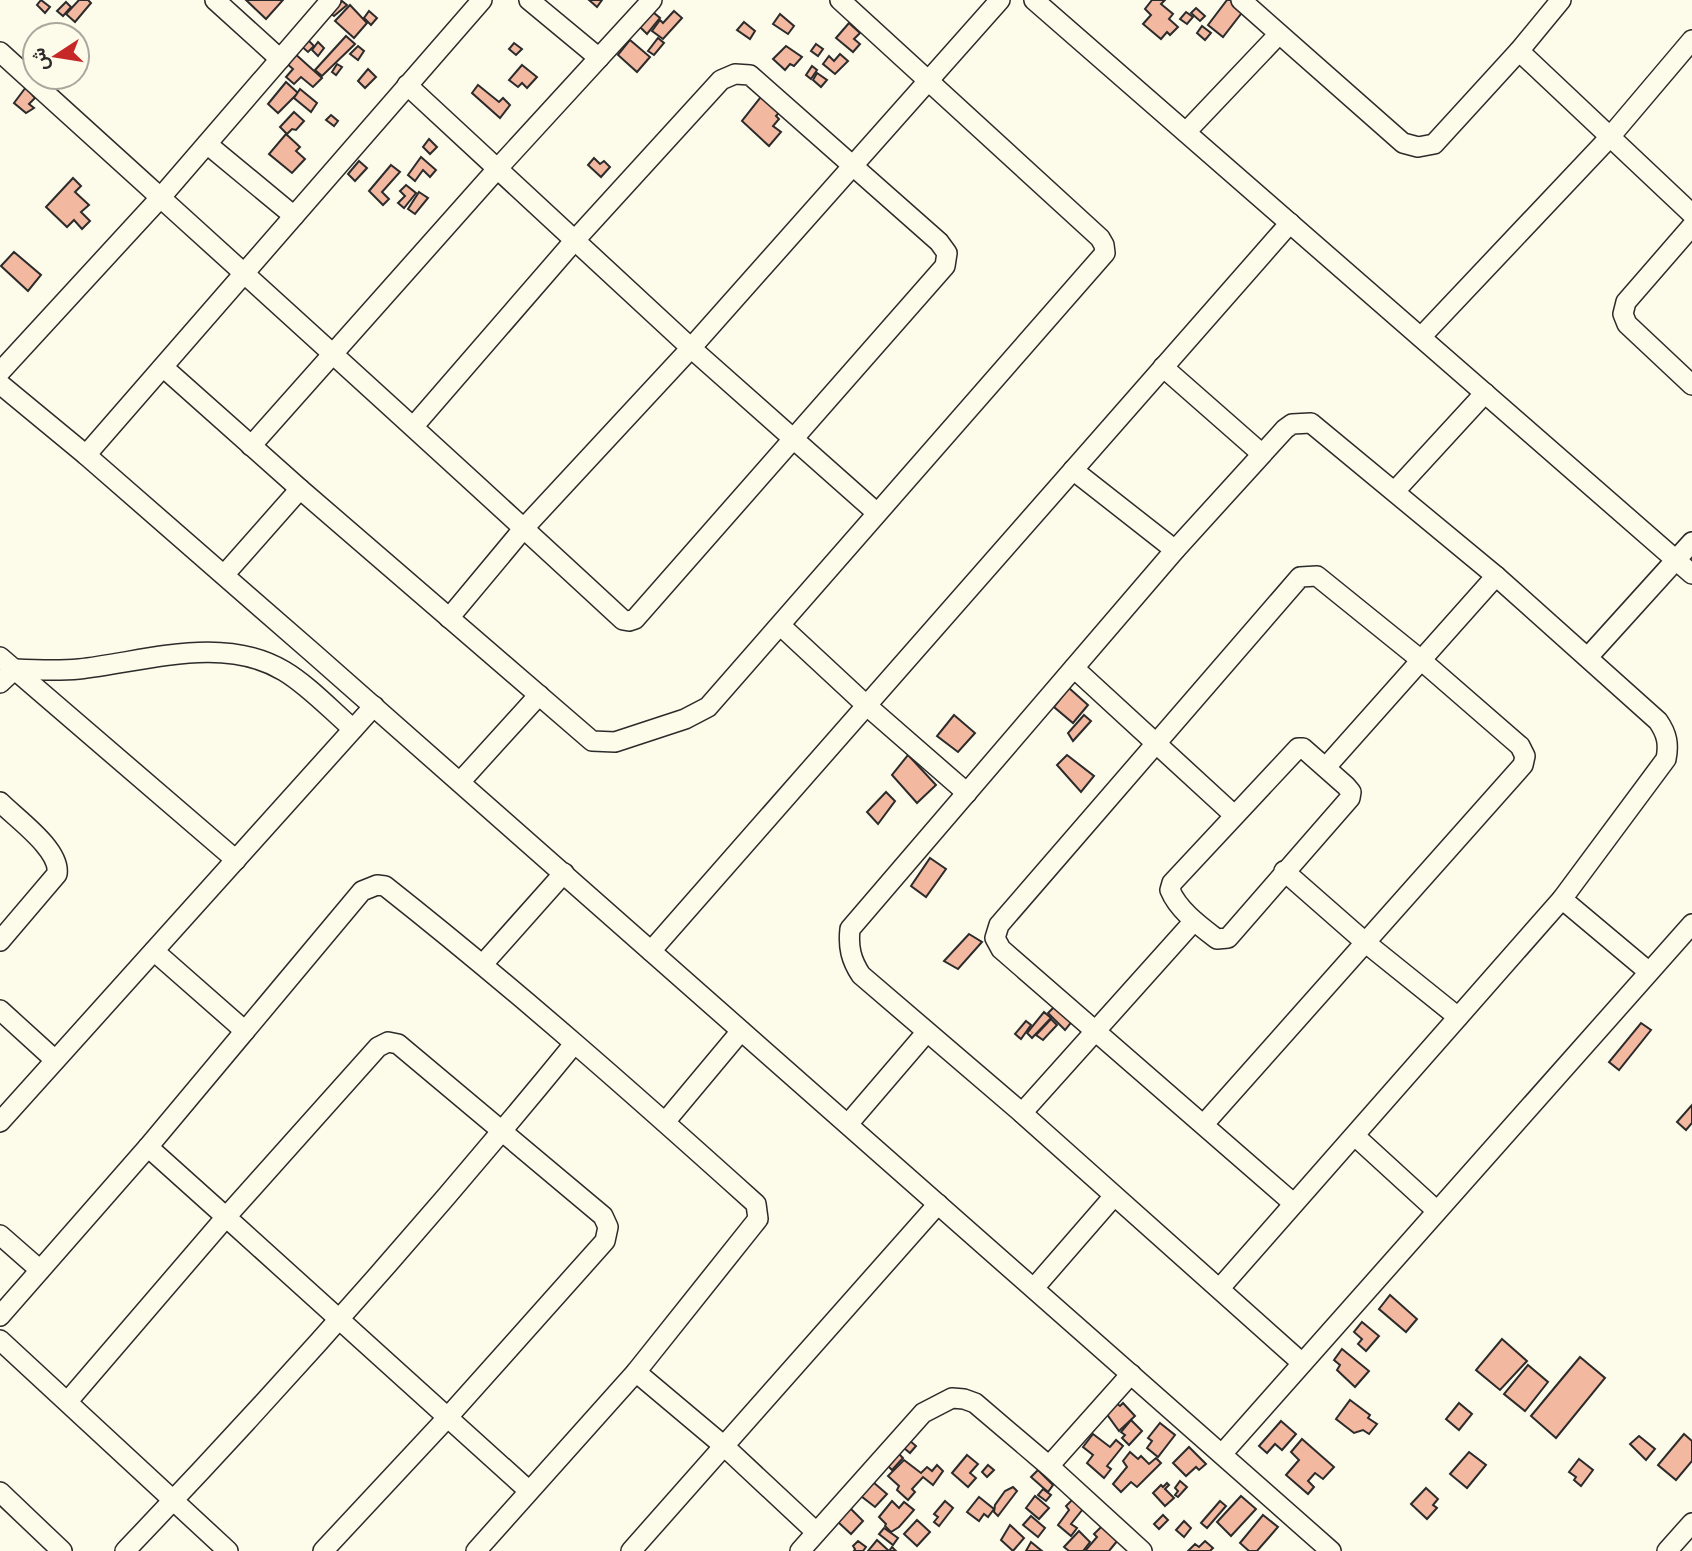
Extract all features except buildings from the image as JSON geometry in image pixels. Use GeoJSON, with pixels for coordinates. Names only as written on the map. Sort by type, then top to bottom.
{"type":"FeatureCollection","features":[{"type":"Feature","properties":{"kind":"street"},"geometry":{"type":"LineString","coordinates":[[215,0],[280,59]]}},
{"type":"Feature","properties":{"kind":"street"},"geometry":{"type":"LineString","coordinates":[[0,372],[160,197],[331,0]]}},
{"type":"Feature","properties":{"kind":"street"},"geometry":{"type":"LineString","coordinates":[[86,455],[482,0]]}},
{"type":"Feature","properties":{"kind":"street"},"geometry":{"type":"LineString","coordinates":[[530,0],[599,58]]}},
{"type":"Feature","properties":{"kind":"street"},"geometry":{"type":"LineString","coordinates":[[251,446],[498,168],[652,0]]}},
{"type":"Feature","properties":{"kind":"street"},"geometry":{"type":"LineString","coordinates":[[163,367],[592,741],[615,742],[685,719],[708,707],[1105,253],[1100,237],[840,0]]}},
{"type":"Feature","properties":{"kind":"street"},"geometry":{"type":"LineString","coordinates":[[449,618],[524,528],[691,348],[1000,0]]}},
{"type":"Feature","properties":{"kind":"street"},"geometry":{"type":"LineString","coordinates":[[1034,0],[1692,574]]}},
{"type":"Feature","properties":{"kind":"street"},"geometry":{"type":"LineString","coordinates":[[1241,0],[1403,142],[1418,147],[1434,144],[1562,0]]}},
{"type":"Feature","properties":{"kind":"street"},"geometry":{"type":"LineString","coordinates":[[1186,132],[1279,34]]}},
{"type":"Feature","properties":{"kind":"street"},"geometry":{"type":"LineString","coordinates":[[1421,337],[1609,138],[1692,40]]}},
{"type":"Feature","properties":{"kind":"street"},"geometry":{"type":"LineString","coordinates":[[1519,51],[1692,214]]}},
{"type":"Feature","properties":{"kind":"street"},"geometry":{"type":"LineString","coordinates":[[0,52],[243,274],[334,353],[413,428],[623,620],[635,619],[795,440],[945,266],[947,253],[939,242],[750,75],[735,74],[721,80],[575,240],[413,428]]}},
{"type":"Feature","properties":{"kind":"street"},"geometry":{"type":"LineString","coordinates":[[407,85],[691,348],[877,513]]}},
{"type":"Feature","properties":{"kind":"street"},"geometry":{"type":"LineString","coordinates":[[207,144],[294,216]]}},
{"type":"Feature","properties":{"kind":"street"},"geometry":{"type":"LineString","coordinates":[[651,951],[1290,223]]}},
{"type":"Feature","properties":{"kind":"street"},"geometry":{"type":"LineString","coordinates":[[1692,226],[1626,302],[1623,314],[1627,324],[1692,385]]}},
{"type":"Feature","properties":{"kind":"street"},"geometry":{"type":"LineString","coordinates":[[1163,367],[1262,454]]}},
{"type":"Feature","properties":{"kind":"street"},"geometry":{"type":"LineString","coordinates":[[0,384],[86,455],[564,873],[1222,1454],[1321,1548]]}},
{"type":"Feature","properties":{"kind":"street"},"geometry":{"type":"LineString","coordinates":[[1395,491],[1485,393]]}},
{"type":"Feature","properties":{"kind":"street"},"geometry":{"type":"LineString","coordinates":[[1220,1288],[1562,899],[1666,759],[1669,748],[1667,733],[1658,721],[1588,657],[1395,491],[1311,424],[1292,424],[1175,550],[850,929],[848,943],[852,961],[861,975],[1022,1113],[1302,1363]]}},
{"type":"Feature","properties":{"kind":"street"},"geometry":{"type":"LineString","coordinates":[[1073,470],[1175,550]]}},
{"type":"Feature","properties":{"kind":"street"},"geometry":{"type":"LineString","coordinates":[[224,575],[300,489]]}},
{"type":"Feature","properties":{"kind":"street"},"geometry":{"type":"LineString","coordinates":[[1588,657],[1692,542]]}},
{"type":"Feature","properties":{"kind":"street"},"geometry":{"type":"LineString","coordinates":[[1204,1124],[1367,943],[1522,765],[1525,756],[1520,746],[1421,660],[1317,576],[1300,577],[999,925],[995,938],[1001,949],[1293,1203]]}},
{"type":"Feature","properties":{"kind":"street"},"geometry":{"type":"LineString","coordinates":[[1326,767],[1496,576]]}},
{"type":"Feature","properties":{"kind":"street"},"geometry":{"type":"LineString","coordinates":[[781,626],[967,793]]}},
{"type":"Feature","properties":{"kind":"street"},"geometry":{"type":"LineString","coordinates":[[7,663],[45,671],[215,652],[249,656],[284,670],[353,729]]}},
{"type":"Feature","properties":{"kind":"street"},"geometry":{"type":"LineString","coordinates":[[0,683],[7,663]]}},
{"type":"Feature","properties":{"kind":"street"},"geometry":{"type":"LineString","coordinates":[[7,663],[236,860]]}},
{"type":"Feature","properties":{"kind":"street"},"geometry":{"type":"LineString","coordinates":[[1074,668],[1234,816]]}},
{"type":"Feature","properties":{"kind":"street"},"geometry":{"type":"LineString","coordinates":[[460,782],[539,695]]}},
{"type":"Feature","properties":{"kind":"street"},"geometry":{"type":"LineString","coordinates":[[0,1122],[374,706]]}},
{"type":"Feature","properties":{"kind":"street"},"geometry":{"type":"LineString","coordinates":[[1303,748],[1351,792],[1350,798],[1228,938],[1222,940],[1194,921],[1170,890],[1172,883],[1234,816],[1294,750],[1303,748]]}},
{"type":"Feature","properties":{"kind":"street"},"geometry":{"type":"LineString","coordinates":[[0,802],[54,853],[58,865],[57,874],[0,941]]}},
{"type":"Feature","properties":{"kind":"street"},"geometry":{"type":"LineString","coordinates":[[1284,871],[1458,1017]]}},
{"type":"Feature","properties":{"kind":"street"},"geometry":{"type":"LineString","coordinates":[[483,964],[564,873]]}},
{"type":"Feature","properties":{"kind":"street"},"geometry":{"type":"LineString","coordinates":[[0,1316],[148,1147],[362,891],[377,885],[385,886],[483,964],[756,1204],[758,1219],[636,1372],[476,1551]]}},
{"type":"Feature","properties":{"kind":"street"},"geometry":{"type":"LineString","coordinates":[[1562,899],[1649,972]]}},
{"type":"Feature","properties":{"kind":"street"},"geometry":{"type":"LineString","coordinates":[[1022,1113],[1194,921]]}},
{"type":"Feature","properties":{"kind":"street"},"geometry":{"type":"LineString","coordinates":[[1222,1454],[1692,924]]}},
{"type":"Feature","properties":{"kind":"street"},"geometry":{"type":"LineString","coordinates":[[154,951],[245,1031]]}},
{"type":"Feature","properties":{"kind":"street"},"geometry":{"type":"LineString","coordinates":[[0,1010],[55,1060]]}},
{"type":"Feature","properties":{"kind":"street"},"geometry":{"type":"LineString","coordinates":[[665,1122],[741,1031]]}},
{"type":"Feature","properties":{"kind":"street"},"geometry":{"type":"LineString","coordinates":[[848,1124],[926,1033]]}},
{"type":"Feature","properties":{"kind":"street"},"geometry":{"type":"LineString","coordinates":[[68,1401],[378,1046],[388,1042],[398,1044],[603,1216],[608,1227],[605,1241],[447,1418],[323,1551]]}},
{"type":"Feature","properties":{"kind":"street"},"geometry":{"type":"LineString","coordinates":[[125,1551],[339,1319],[504,1131],[574,1044]]}},
{"type":"Feature","properties":{"kind":"street"},"geometry":{"type":"LineString","coordinates":[[1355,1136],[1437,1211]]}},
{"type":"Feature","properties":{"kind":"street"},"geometry":{"type":"LineString","coordinates":[[148,1147],[528,1490]]}},
{"type":"Feature","properties":{"kind":"street"},"geometry":{"type":"LineString","coordinates":[[1034,1288],[1114,1196]]}},
{"type":"Feature","properties":{"kind":"street"},"geometry":{"type":"LineString","coordinates":[[631,1551],[938,1204]]}},
{"type":"Feature","properties":{"kind":"street"},"geometry":{"type":"LineString","coordinates":[[0,1234],[40,1270]]}},
{"type":"Feature","properties":{"kind":"street"},"geometry":{"type":"LineString","coordinates":[[0,1340],[228,1551]]}},
{"type":"Feature","properties":{"kind":"street"},"geometry":{"type":"LineString","coordinates":[[636,1372],[724,1446],[816,1532]]}},
{"type":"Feature","properties":{"kind":"street"},"geometry":{"type":"LineString","coordinates":[[1049,1466],[1131,1374]]}},
{"type":"Feature","properties":{"kind":"street"},"geometry":{"type":"LineString","coordinates":[[800,1551],[923,1413],[952,1398],[975,1404],[1049,1466],[1142,1551]]}},
{"type":"Feature","properties":{"kind":"street"},"geometry":{"type":"LineString","coordinates":[[3,1502],[62,1551]]}},
{"type":"Feature","properties":{"kind":"street"},"geometry":{"type":"LineString","coordinates":[[1667,1551],[1692,1523]]}}]}
